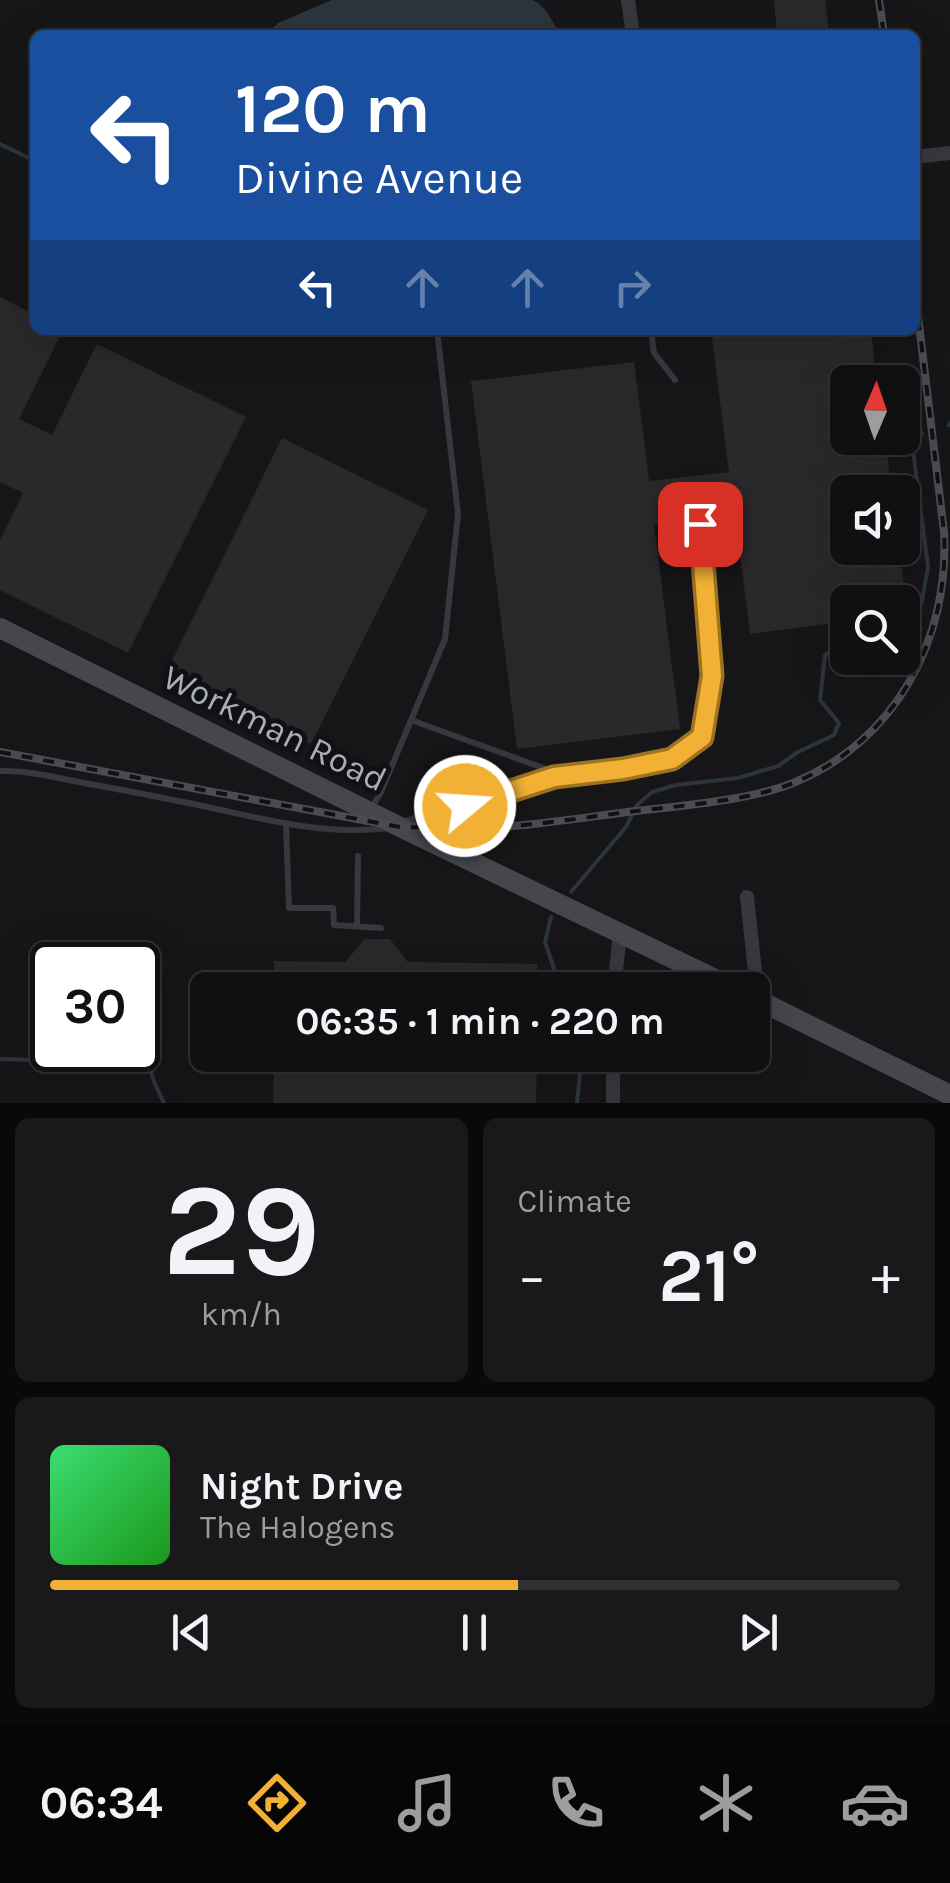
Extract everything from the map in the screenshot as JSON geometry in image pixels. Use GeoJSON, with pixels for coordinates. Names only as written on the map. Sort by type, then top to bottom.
{"type":"FeatureCollection","features":[{"type":"Feature","properties":{"kind":"street"},"geometry":{"type":"LineString","coordinates":[[628,0],[632,30]]}},
{"type":"Feature","properties":{"kind":"street"},"geometry":{"type":"LineString","coordinates":[[920,156],[950,153]]}},
{"type":"Feature","properties":{"kind":"street"},"geometry":{"type":"LineString","coordinates":[[400,827],[554,777],[672,759],[702,737],[712,676],[700,524]]}},
{"type":"Feature","properties":{"kind":"street","name":"Workman Road"},"geometry":{"type":"LineString","coordinates":[[0,628],[701,972]]}},
{"type":"Feature","properties":{"kind":"street"},"geometry":{"type":"LineString","coordinates":[[748,897],[753,972]]}},
{"type":"Feature","properties":{"kind":"street"},"geometry":{"type":"LineString","coordinates":[[616,972],[620,933]]}},
{"type":"Feature","properties":{"kind":"street"},"geometry":{"type":"LineString","coordinates":[[770,1005],[950,1095]]}},
{"type":"Feature","properties":{"kind":"street"},"geometry":{"type":"LineString","coordinates":[[613,1072],[613,1103]]}},
{"type":"Feature","properties":{"kind":"lane"},"geometry":{"type":"LineString","coordinates":[[370,812],[445,639],[458,514],[439,335]]}},
{"type":"Feature","properties":{"kind":"lane"},"geometry":{"type":"LineString","coordinates":[[652,335],[654,353],[675,380]]}},
{"type":"Feature","properties":{"kind":"lane"},"geometry":{"type":"LineString","coordinates":[[411,720],[546,769],[554,777]]}},
{"type":"Feature","properties":{"kind":"lane"},"geometry":{"type":"LineString","coordinates":[[0,772],[63,779],[267,822],[364,832],[400,827]]}},
{"type":"Feature","properties":{"kind":"lane"},"geometry":{"type":"LineString","coordinates":[[286,824],[288,908],[333,908],[334,925],[381,928]]}},
{"type":"Feature","properties":{"kind":"lane"},"geometry":{"type":"LineString","coordinates":[[357,926],[358,856]]}},
{"type":"Feature","properties":{"kind":"shaded area"},"geometry":{"type":"Polygon","coordinates":[[[332,0],[533,0],[559,30],[270,30],[332,0]]]}},
{"type":"Feature","properties":{"kind":"building"},"geometry":{"type":"Polygon","coordinates":[[[774,0],[825,0],[828,30],[777,30],[774,0]]]}},
{"type":"Feature","properties":{"kind":"building"},"geometry":{"type":"Polygon","coordinates":[[[0,297],[30,312],[30,335],[61,335],[19,419],[52,435],[97,344],[246,417],[128,653],[0,590],[0,540],[23,493],[0,482],[0,297]]]}},
{"type":"Feature","properties":{"kind":"building"},"geometry":{"type":"Polygon","coordinates":[[[712,335],[872,335],[875,365],[830,365],[830,455],[887,455],[890,475],[830,475],[830,565],[901,565],[904,585],[830,585],[830,623],[750,634],[735,515],[708,518],[697,514],[689,520],[654,525],[680,729],[517,749],[471,381],[634,362],[649,481],[729,472],[712,335]]]}},
{"type":"Feature","properties":{"kind":"building"},"geometry":{"type":"Polygon","coordinates":[[[282,438],[428,510],[311,744],[166,673],[282,438]]]}},
{"type":"Feature","properties":{"kind":"building"},"geometry":{"type":"Polygon","coordinates":[[[365,939],[390,939],[408,962],[537,964],[537,972],[274,972],[274,961],[345,962],[365,939]]]}},
{"type":"Feature","properties":{"kind":"building"},"geometry":{"type":"Polygon","coordinates":[[[274,1072],[537,1072],[536,1103],[273,1103],[274,1072]]]}},
{"type":"Feature","properties":{"kind":"waterway"},"geometry":{"type":"LineString","coordinates":[[0,144],[30,159]]}},
{"type":"Feature","properties":{"kind":"waterway"},"geometry":{"type":"LineString","coordinates":[[920,606],[928,567],[913,450],[922,433]]}},
{"type":"Feature","properties":{"kind":"waterway"},"geometry":{"type":"LineString","coordinates":[[571,892],[626,827],[637,805],[652,792],[676,785],[738,778],[778,766],[834,735],[839,723],[820,700],[825,655],[830,652]]}},
{"type":"Feature","properties":{"kind":"waterway"},"geometry":{"type":"LineString","coordinates":[[551,917],[545,942],[555,972]]}},
{"type":"Feature","properties":{"kind":"waterway"},"geometry":{"type":"LineString","coordinates":[[0,1059],[30,1060]]}},
{"type":"Feature","properties":{"kind":"waterway"},"geometry":{"type":"LineString","coordinates":[[151,1072],[164,1103]]}},
{"type":"Feature","properties":{"kind":"waterway"},"geometry":{"type":"LineString","coordinates":[[577,1103],[580,1072]]}},
{"type":"Feature","properties":{"kind":"railway"},"geometry":{"type":"LineString","coordinates":[[879,0],[883,30]]}},
{"type":"Feature","properties":{"kind":"railway"},"geometry":{"type":"LineString","coordinates":[[0,752],[400,827],[461,829],[545,823],[734,799],[793,783],[829,765],[860,742],[887,714],[926,648],[937,611],[944,532],[920,333]]}},
{"type":"Feature","properties":{"kind":"route"},"geometry":{"type":"LineString","coordinates":[[465,806],[554,777],[672,759],[702,737],[712,676],[700,524]]}}]}
